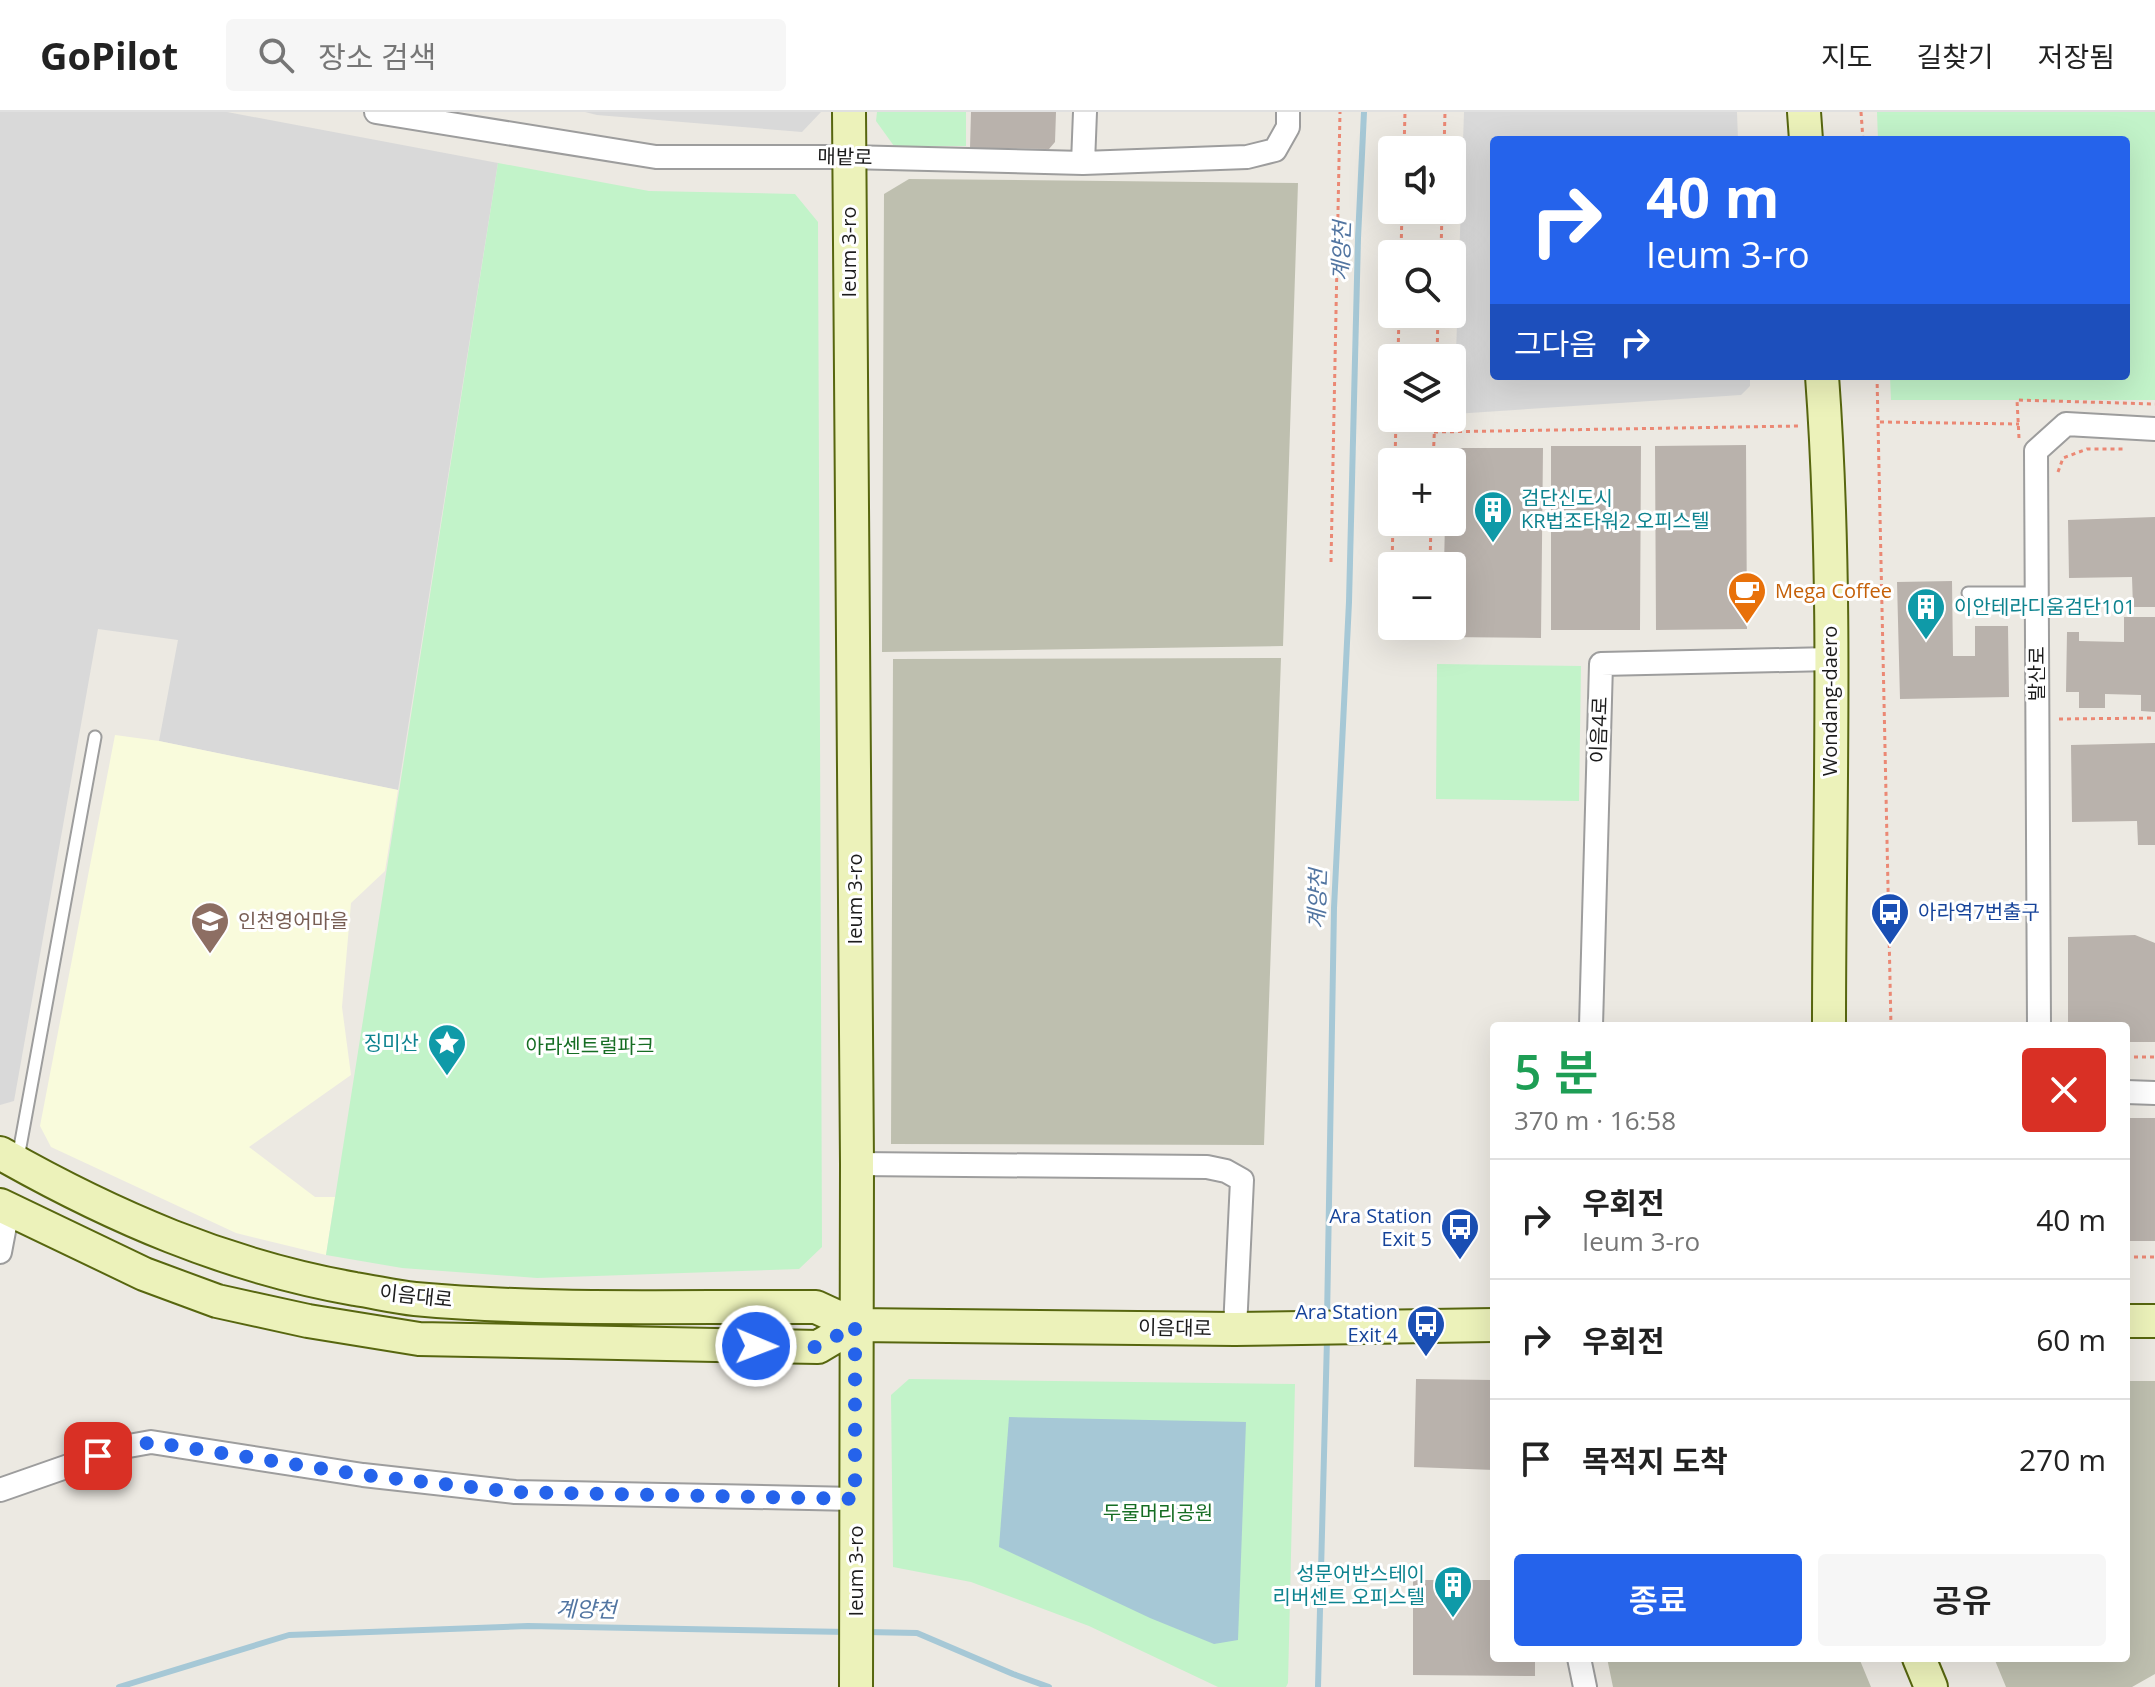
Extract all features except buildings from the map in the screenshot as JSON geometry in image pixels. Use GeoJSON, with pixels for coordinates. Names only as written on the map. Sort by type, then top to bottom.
{"type":"FeatureCollection","features":[{"type":"Feature","properties":{"kind":"main road","name":"Ieum 3-ro"},"geometry":{"type":"LineString","coordinates":[[849,112],[857,1164],[856,1687]]}},
{"type":"Feature","properties":{"kind":"main road"},"geometry":{"type":"LineString","coordinates":[[1804,112],[1806,136]]}},
{"type":"Feature","properties":{"kind":"main road","name":"Wondang-daero"},"geometry":{"type":"LineString","coordinates":[[1822,380],[1826,426],[1830,659],[1829,1022]]}},
{"type":"Feature","properties":{"kind":"main road","name":"이음대로"},"geometry":{"type":"LineString","coordinates":[[8,1157],[94,1203],[163,1235],[227,1258],[317,1282],[414,1299],[547,1305],[816,1307],[855,1325],[1235,1329],[1490,1325]]}},
{"type":"Feature","properties":{"kind":"main road","name":"이음대로"},"geometry":{"type":"LineString","coordinates":[[4,1208],[144,1274],[217,1301],[308,1321],[419,1339],[818,1347],[855,1325]]}},
{"type":"Feature","properties":{"kind":"main road"},"geometry":{"type":"LineString","coordinates":[[2130,1321],[2155,1321]]}},
{"type":"Feature","properties":{"kind":"main road"},"geometry":{"type":"LineString","coordinates":[[1921,1662],[1931,1687]]}},
{"type":"Feature","properties":{"kind":"street","name":"매밭로"},"geometry":{"type":"LineString","coordinates":[[378,112],[656,157],[848,157],[1083,163],[1247,157],[1275,150],[1288,127],[1288,112]]}},
{"type":"Feature","properties":{"kind":"street"},"geometry":{"type":"LineString","coordinates":[[1083,163],[1085,112]]}},
{"type":"Feature","properties":{"kind":"street","name":"발산로"},"geometry":{"type":"LineString","coordinates":[[2039,1022],[2036,451],[2066,424],[2155,429]]}},
{"type":"Feature","properties":{"kind":"street","name":"이음4로"},"geometry":{"type":"LineString","coordinates":[[1591,1022],[1601,664],[1830,659]]}},
{"type":"Feature","properties":{"kind":"street"},"geometry":{"type":"LineString","coordinates":[[2130,1092],[2155,1093]]}},
{"type":"Feature","properties":{"kind":"street"},"geometry":{"type":"LineString","coordinates":[[857,1164],[1207,1167],[1226,1171],[1242,1180],[1235,1329]]}},
{"type":"Feature","properties":{"kind":"street"},"geometry":{"type":"LineString","coordinates":[[0,1252],[4,1208]]}},
{"type":"Feature","properties":{"kind":"street"},"geometry":{"type":"LineString","coordinates":[[0,1490],[123,1447],[151,1442],[363,1475],[515,1492],[855,1499]]}},
{"type":"Feature","properties":{"kind":"street"},"geometry":{"type":"LineString","coordinates":[[1580,1662],[1585,1687]]}},
{"type":"Feature","properties":{"kind":"lane"},"geometry":{"type":"LineString","coordinates":[[1968,593],[2037,593]]}},
{"type":"Feature","properties":{"kind":"lane"},"geometry":{"type":"LineString","coordinates":[[8,1157],[95,737]]}},
{"type":"Feature","properties":{"kind":"path"},"geometry":{"type":"LineString","coordinates":[[1331,562],[1340,112]]}},
{"type":"Feature","properties":{"kind":"path"},"geometry":{"type":"LineString","coordinates":[[1404,136],[1405,112]]}},
{"type":"Feature","properties":{"kind":"path"},"geometry":{"type":"LineString","coordinates":[[1444,136],[1445,112]]}},
{"type":"Feature","properties":{"kind":"path"},"geometry":{"type":"LineString","coordinates":[[1861,112],[1863,136]]}},
{"type":"Feature","properties":{"kind":"path"},"geometry":{"type":"LineString","coordinates":[[1877,380],[1891,1022]]}},
{"type":"Feature","properties":{"kind":"path"},"geometry":{"type":"LineString","coordinates":[[1880,422],[2019,424]]}},
{"type":"Feature","properties":{"kind":"path"},"geometry":{"type":"LineString","coordinates":[[1466,432],[1826,426]]}},
{"type":"Feature","properties":{"kind":"path"},"geometry":{"type":"LineString","coordinates":[[1433,448],[1434,432]]}},
{"type":"Feature","properties":{"kind":"path"},"geometry":{"type":"LineString","coordinates":[[2053,484],[2063,458],[2087,449],[2128,449]]}},
{"type":"Feature","properties":{"kind":"path"},"geometry":{"type":"LineString","coordinates":[[2055,719],[2155,718]]}},
{"type":"Feature","properties":{"kind":"path"},"geometry":{"type":"LineString","coordinates":[[2130,1057],[2155,1057]]}},
{"type":"Feature","properties":{"kind":"path"},"geometry":{"type":"LineString","coordinates":[[2130,1257],[2155,1257]]}},
{"type":"Feature","properties":{"kind":"shaded area"},"geometry":{"type":"Polygon","coordinates":[[[0,112],[227,112],[498,163],[398,790],[159,741],[178,640],[98,629],[14,1101],[0,1105],[0,112]]]}},
{"type":"Feature","properties":{"kind":"shaded area"},"geometry":{"type":"Polygon","coordinates":[[[585,112],[821,112],[802,132],[585,112]]]}},
{"type":"Feature","properties":{"kind":"shaded area"},"geometry":{"type":"Polygon","coordinates":[[[1464,112],[1737,112],[1738,136],[1490,136],[1490,380],[1750,380],[1750,386],[1741,395],[1466,413],[1466,344],[1456,344],[1457,328],[1466,328],[1466,240],[1460,240],[1460,224],[1466,224],[1464,112]]]}},
{"type":"Feature","properties":{"kind":"shaded area"},"geometry":{"type":"Polygon","coordinates":[[[909,179],[1298,183],[1283,646],[882,652],[884,194],[909,179]]]}},
{"type":"Feature","properties":{"kind":"shaded area"},"geometry":{"type":"Polygon","coordinates":[[[1281,658],[1264,1145],[891,1144],[893,659],[1281,658]]]}},
{"type":"Feature","properties":{"kind":"shaded area","name":"인천영어마을"},"geometry":{"type":"Polygon","coordinates":[[[115,735],[159,741],[398,790],[385,871],[351,903],[342,1007],[351,1075],[249,1147],[315,1197],[335,1197],[326,1255],[236,1233],[51,1147],[40,1126],[115,735]]]}},
{"type":"Feature","properties":{"kind":"shaded area"},"geometry":{"type":"Polygon","coordinates":[[[2130,1381],[2155,1381],[2155,1674],[2132,1687],[2006,1687],[1996,1662],[2130,1662],[2130,1381]]]}},
{"type":"Feature","properties":{"kind":"shaded area"},"geometry":{"type":"Polygon","coordinates":[[[1608,1662],[1861,1662],[1871,1687],[1613,1687],[1608,1662]]]}},
{"type":"Feature","properties":{"kind":"green space"},"geometry":{"type":"Polygon","coordinates":[[[877,112],[966,112],[966,146],[894,146],[876,121],[877,112]]]}},
{"type":"Feature","properties":{"kind":"green space"},"geometry":{"type":"Polygon","coordinates":[[[1877,112],[2155,112],[2155,400],[1891,400],[1890,380],[2130,380],[2130,136],[1878,136],[1877,112]]]}},
{"type":"Feature","properties":{"kind":"green space","name":"아라센트럴파크"},"geometry":{"type":"Polygon","coordinates":[[[498,163],[649,191],[795,194],[818,222],[822,1247],[799,1269],[537,1278],[402,1268],[326,1255],[498,163]]]}},
{"type":"Feature","properties":{"kind":"green space"},"geometry":{"type":"Polygon","coordinates":[[[1437,664],[1581,666],[1579,801],[1436,799],[1437,664]]]}},
{"type":"Feature","properties":{"kind":"green space","name":"두물머리공원"},"geometry":{"type":"Polygon","coordinates":[[[909,1379],[1295,1384],[1286,1687],[1218,1687],[1089,1626],[971,1582],[893,1567],[891,1395],[909,1379]]]}},
{"type":"Feature","properties":{"kind":"water"},"geometry":{"type":"Polygon","coordinates":[[[1009,1417],[1246,1422],[1238,1640],[1214,1644],[1150,1618],[999,1547],[1009,1417]]]}},
{"type":"Feature","properties":{"kind":"waterway","name":"계양천"},"geometry":{"type":"LineString","coordinates":[[1327,1320],[1334,908],[1349,602],[1364,112]]}},
{"type":"Feature","properties":{"kind":"waterway","name":"계양천"},"geometry":{"type":"LineString","coordinates":[[1318,1687],[1327,1339]]}},
{"type":"Feature","properties":{"kind":"waterway","name":"계양천"},"geometry":{"type":"LineString","coordinates":[[119,1687],[289,1635],[528,1626],[848,1632]]}},
{"type":"Feature","properties":{"kind":"waterway","name":"계양천"},"geometry":{"type":"LineString","coordinates":[[867,1632],[917,1633],[1049,1687]]}},
{"type":"Feature","properties":{"kind":"place","name":"검단신도시 KR법조타워2 오피스텔"},"geometry":{"type":"Point","coordinates":[1493,544]}},
{"type":"Feature","properties":{"kind":"place","name":"Mega Coffee"},"geometry":{"type":"Point","coordinates":[1747,625]}},
{"type":"Feature","properties":{"kind":"place","name":"이안테라디움검단101"},"geometry":{"type":"Point","coordinates":[1926,641]}},
{"type":"Feature","properties":{"kind":"place","name":"아라역7번출구"},"geometry":{"type":"Point","coordinates":[1890,946]}},
{"type":"Feature","properties":{"kind":"place","name":"인천영어마을"},"geometry":{"type":"Point","coordinates":[210,955]}},
{"type":"Feature","properties":{"kind":"place","name":"징미산"},"geometry":{"type":"Point","coordinates":[447,1077]}},
{"type":"Feature","properties":{"kind":"place","name":"Ara Station Exit 5"},"geometry":{"type":"Point","coordinates":[1460,1261]}},
{"type":"Feature","properties":{"kind":"place","name":"Ara Station Exit 4"},"geometry":{"type":"Point","coordinates":[1426,1358]}},
{"type":"Feature","properties":{"kind":"place","name":"성문어반스테이 리버센트 오피스텔"},"geometry":{"type":"Point","coordinates":[1453,1619]}},
{"type":"Feature","properties":{"kind":"route"},"geometry":{"type":"LineString","coordinates":[[98,1456],[151,1442],[363,1475],[515,1492],[855,1499],[855,1325],[818,1347],[756,1346]]}}]}
